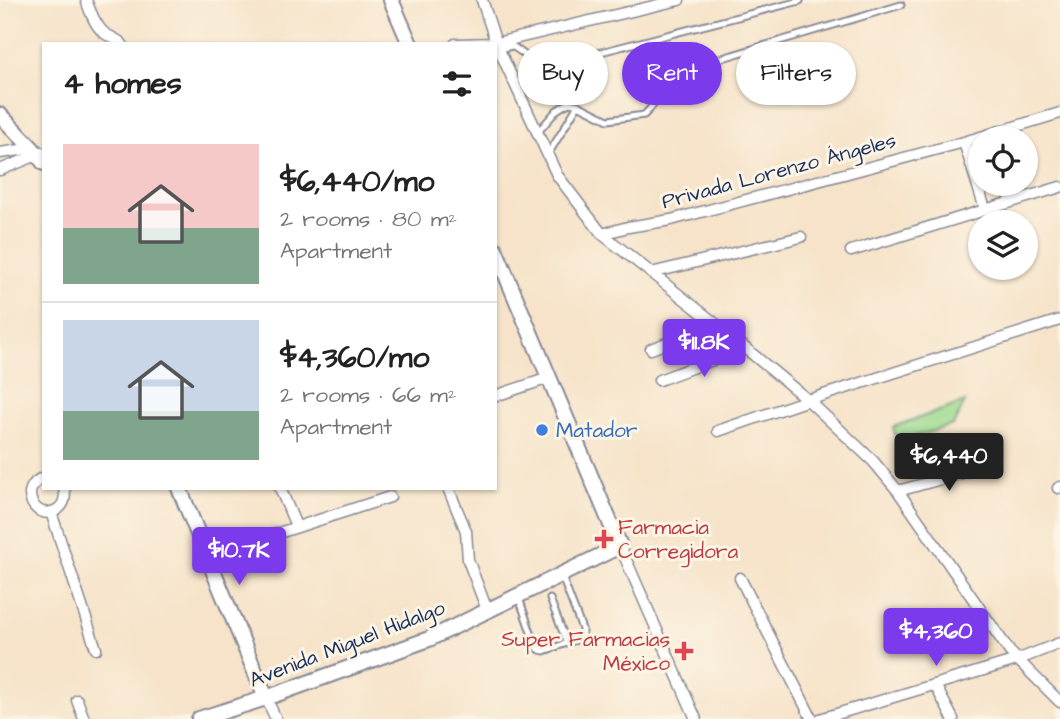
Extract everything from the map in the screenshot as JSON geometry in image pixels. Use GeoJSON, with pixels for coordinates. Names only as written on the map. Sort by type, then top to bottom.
{"type":"FeatureCollection","features":[{"type":"Feature","properties":{"kind":"street"},"geometry":{"type":"LineString","coordinates":[[86,0],[95,23],[104,33],[121,42]]}},
{"type":"Feature","properties":{"kind":"street"},"geometry":{"type":"LineString","coordinates":[[391,0],[409,42]]}},
{"type":"Feature","properties":{"kind":"street"},"geometry":{"type":"LineString","coordinates":[[482,0],[496,42]]}},
{"type":"Feature","properties":{"kind":"street"},"geometry":{"type":"LineString","coordinates":[[679,0],[497,46],[556,175],[602,234],[808,400],[873,461],[898,491],[1017,660],[1060,702]]}},
{"type":"Feature","properties":{"kind":"street","name":"Privada Lorenzo Ángeles"},"geometry":{"type":"LineString","coordinates":[[602,234],[671,220],[964,142],[1060,113]]}},
{"type":"Feature","properties":{"kind":"street"},"geometry":{"type":"LineString","coordinates":[[0,115],[40,154]]}},
{"type":"Feature","properties":{"kind":"street"},"geometry":{"type":"LineString","coordinates":[[964,142],[985,209]]}},
{"type":"Feature","properties":{"kind":"street"},"geometry":{"type":"LineString","coordinates":[[0,153],[40,154]]}},
{"type":"Feature","properties":{"kind":"street"},"geometry":{"type":"LineString","coordinates":[[0,170],[40,154]]}},
{"type":"Feature","properties":{"kind":"street"},"geometry":{"type":"LineString","coordinates":[[851,251],[1060,187]]}},
{"type":"Feature","properties":{"kind":"street"},"geometry":{"type":"LineString","coordinates":[[651,274],[800,237]]}},
{"type":"Feature","properties":{"kind":"street"},"geometry":{"type":"LineString","coordinates":[[497,254],[695,719]]}},
{"type":"Feature","properties":{"kind":"street"},"geometry":{"type":"LineString","coordinates":[[718,431],[1060,320]]}},
{"type":"Feature","properties":{"kind":"street"},"geometry":{"type":"LineString","coordinates":[[651,349],[716,324]]}},
{"type":"Feature","properties":{"kind":"street"},"geometry":{"type":"LineString","coordinates":[[659,380],[745,348]]}},
{"type":"Feature","properties":{"kind":"street"},"geometry":{"type":"LineString","coordinates":[[497,395],[548,378]]}},
{"type":"Feature","properties":{"kind":"street"},"geometry":{"type":"LineString","coordinates":[[898,491],[984,467]]}},
{"type":"Feature","properties":{"kind":"street"},"geometry":{"type":"LineString","coordinates":[[42,478],[35,482],[29,495],[35,508],[41,512],[56,511],[62,506],[65,500],[64,490]]}},
{"type":"Feature","properties":{"kind":"street"},"geometry":{"type":"LineString","coordinates":[[180,490],[276,719]]}},
{"type":"Feature","properties":{"kind":"street"},"geometry":{"type":"LineString","coordinates":[[281,490],[296,526]]}},
{"type":"Feature","properties":{"kind":"street"},"geometry":{"type":"LineString","coordinates":[[449,490],[466,531],[468,560],[486,610]]}},
{"type":"Feature","properties":{"kind":"street"},"geometry":{"type":"LineString","coordinates":[[257,540],[390,496]]}},
{"type":"Feature","properties":{"kind":"street"},"geometry":{"type":"LineString","coordinates":[[51,512],[96,649]]}},
{"type":"Feature","properties":{"kind":"street","name":"Avenida Miguel Hidalgo"},"geometry":{"type":"LineString","coordinates":[[199,719],[267,698],[429,639],[620,545]]}},
{"type":"Feature","properties":{"kind":"street"},"geometry":{"type":"LineString","coordinates":[[740,578],[812,719]]}},
{"type":"Feature","properties":{"kind":"street"},"geometry":{"type":"LineString","coordinates":[[820,719],[1017,660],[1060,643]]}},
{"type":"Feature","properties":{"kind":"street"},"geometry":{"type":"LineString","coordinates":[[935,684],[953,719]]}},
{"type":"Feature","properties":{"kind":"street"},"geometry":{"type":"LineString","coordinates":[[77,700],[84,719]]}},
{"type":"Feature","properties":{"kind":"lane"},"geometry":{"type":"LineString","coordinates":[[497,46],[512,46],[534,63],[546,65],[801,0]]}},
{"type":"Feature","properties":{"kind":"lane"},"geometry":{"type":"LineString","coordinates":[[548,155],[578,105],[613,121],[644,115],[676,73],[682,70],[901,5]]}},
{"type":"Feature","properties":{"kind":"lane"},"geometry":{"type":"LineString","coordinates":[[537,133],[557,110],[565,105]]}},
{"type":"Feature","properties":{"kind":"lane"},"geometry":{"type":"LineString","coordinates":[[518,595],[536,647],[540,650],[579,639],[583,635],[582,629],[561,574]]}},
{"type":"Feature","properties":{"kind":"lane"},"geometry":{"type":"LineString","coordinates":[[550,599],[567,643]]}},
{"type":"Feature","properties":{"kind":"green space"},"geometry":{"type":"Polygon","coordinates":[[[965,402],[953,425],[897,442],[893,427],[965,402]]]}},
{"type":"Feature","properties":{"kind":"place","name":"Matador"},"geometry":{"type":"Point","coordinates":[542,430]}},
{"type":"Feature","properties":{"kind":"place","name":"Farmacia Corregidora"},"geometry":{"type":"Point","coordinates":[604,539]}},
{"type":"Feature","properties":{"kind":"place","name":"Super Farmacias México"},"geometry":{"type":"Point","coordinates":[684,651]}}]}
